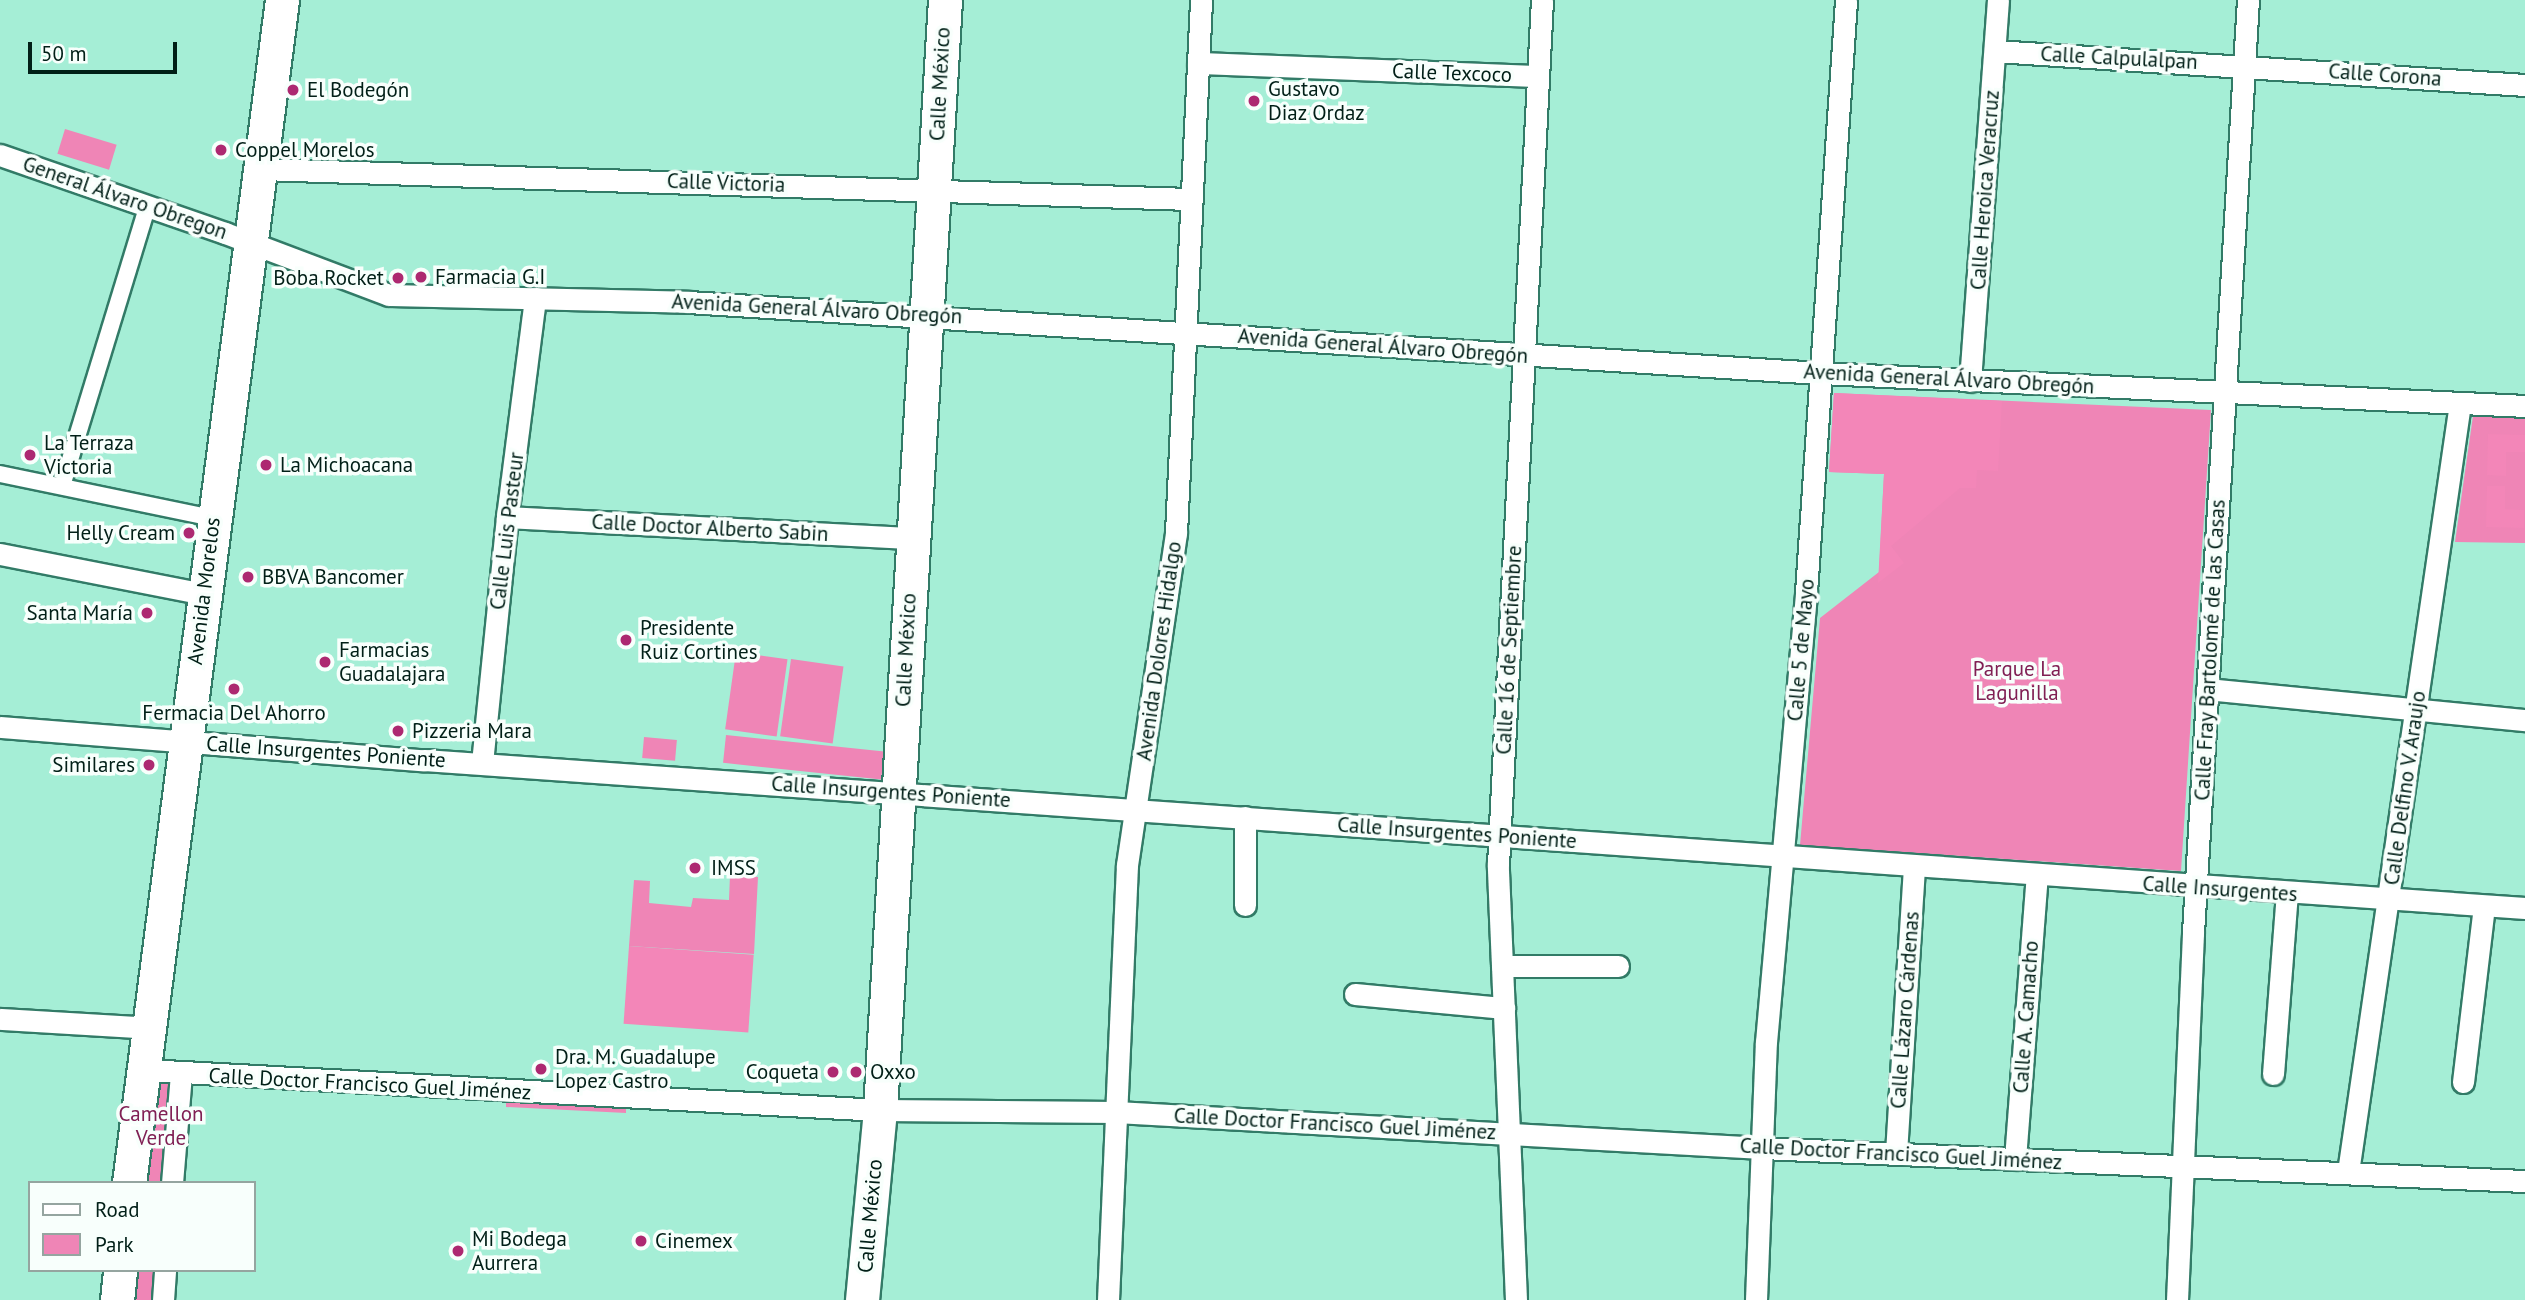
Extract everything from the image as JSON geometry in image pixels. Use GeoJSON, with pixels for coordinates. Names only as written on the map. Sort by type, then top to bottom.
{"type":"FeatureCollection","features":[{"type":"Feature","properties":{"kind":"main road","name":"Avenida Morelos"},"geometry":{"type":"LineString","coordinates":[[129,1181],[146,1070],[213,518],[282,0]]}},
{"type":"Feature","properties":{"kind":"main road","name":"Calle México"},"geometry":{"type":"LineString","coordinates":[[862,1300],[880,1110],[945,0]]}},
{"type":"Feature","properties":{"kind":"main road"},"geometry":{"type":"LineString","coordinates":[[117,1300],[120,1272]]}},
{"type":"Feature","properties":{"kind":"street","name":"Avenida Dolores Hidalgo"},"geometry":{"type":"LineString","coordinates":[[1108,1300],[1123,911],[1176,533],[1201,0]]}},
{"type":"Feature","properties":{"kind":"street","name":"Calle 16 de Septiembre"},"geometry":{"type":"LineString","coordinates":[[1516,1300],[1499,836],[1542,0]]}},
{"type":"Feature","properties":{"kind":"street","name":"Calle 5 de Mayo"},"geometry":{"type":"LineString","coordinates":[[1756,1300],[1766,1042],[1806,592],[1846,0]]}},
{"type":"Feature","properties":{"kind":"street","name":"Calle Heroica Veracruz"},"geometry":{"type":"LineString","coordinates":[[1970,381],[1998,0]]}},
{"type":"Feature","properties":{"kind":"street","name":"Calle Fray Bartolomé de las Casas"},"geometry":{"type":"LineString","coordinates":[[2177,1300],[2196,887],[2248,0]]}},
{"type":"Feature","properties":{"kind":"street","name":"Calle Calpulalpan"},"geometry":{"type":"LineString","coordinates":[[1995,51],[2244,64]]}},
{"type":"Feature","properties":{"kind":"street","name":"Calle Texcoco"},"geometry":{"type":"LineString","coordinates":[[1198,64],[1538,76]]}},
{"type":"Feature","properties":{"kind":"street","name":"Calle Corona"},"geometry":{"type":"LineString","coordinates":[[2244,64],[2525,85]]}},
{"type":"Feature","properties":{"kind":"street","name":"General Álvaro Obregon"},"geometry":{"type":"LineString","coordinates":[[0,155],[250,242]]}},
{"type":"Feature","properties":{"kind":"street","name":"Calle Victoria"},"geometry":{"type":"LineString","coordinates":[[261,169],[1192,198]]}},
{"type":"Feature","properties":{"kind":"street"},"geometry":{"type":"LineString","coordinates":[[62,486],[148,205]]}},
{"type":"Feature","properties":{"kind":"street","name":"Avenida General Álvaro Obregón"},"geometry":{"type":"LineString","coordinates":[[250,242],[389,295],[688,302],[926,314],[1821,373],[2525,406]]}},
{"type":"Feature","properties":{"kind":"street","name":"Calle Luis Pasteur"},"geometry":{"type":"LineString","coordinates":[[482,763],[507,517],[536,299]]}},
{"type":"Feature","properties":{"kind":"street","name":"Calle Delfino V. Araujo"},"geometry":{"type":"LineString","coordinates":[[2348,1172],[2460,403]]}},
{"type":"Feature","properties":{"kind":"street"},"geometry":{"type":"LineString","coordinates":[[0,474],[213,518]]}},
{"type":"Feature","properties":{"kind":"street","name":"Calle Doctor Alberto Sabin"},"geometry":{"type":"LineString","coordinates":[[507,517],[912,538]]}},
{"type":"Feature","properties":{"kind":"street"},"geometry":{"type":"LineString","coordinates":[[0,554],[204,594]]}},
{"type":"Feature","properties":{"kind":"street"},"geometry":{"type":"LineString","coordinates":[[2207,689],[2525,720]]}},
{"type":"Feature","properties":{"kind":"street","name":"Calle Insurgentes Poniente"},"geometry":{"type":"LineString","coordinates":[[0,727],[1914,866]]}},
{"type":"Feature","properties":{"kind":"street"},"geometry":{"type":"LineString","coordinates":[[1245,817],[1245,905]]}},
{"type":"Feature","properties":{"kind":"street","name":"Calle Insurgentes"},"geometry":{"type":"LineString","coordinates":[[1914,866],[2287,894],[2525,908]]}},
{"type":"Feature","properties":{"kind":"street","name":"Calle Lázaro Cárdenas"},"geometry":{"type":"LineString","coordinates":[[1896,1153],[1914,866]]}},
{"type":"Feature","properties":{"kind":"street","name":"Calle A. Camacho"},"geometry":{"type":"LineString","coordinates":[[2015,1159],[2037,875]]}},
{"type":"Feature","properties":{"kind":"street"},"geometry":{"type":"LineString","coordinates":[[2273,1074],[2287,894]]}},
{"type":"Feature","properties":{"kind":"street"},"geometry":{"type":"LineString","coordinates":[[2462,1082],[2484,906]]}},
{"type":"Feature","properties":{"kind":"street"},"geometry":{"type":"LineString","coordinates":[[1502,966],[1618,966]]}},
{"type":"Feature","properties":{"kind":"street"},"geometry":{"type":"LineString","coordinates":[[1355,994],[1504,1008]]}},
{"type":"Feature","properties":{"kind":"street"},"geometry":{"type":"LineString","coordinates":[[0,1019],[151,1028]]}},
{"type":"Feature","properties":{"kind":"street","name":"Calle Doctor Francisco Guel Jiménez"},"geometry":{"type":"LineString","coordinates":[[146,1070],[880,1110],[1116,1112],[1762,1148],[2525,1181]]}},
{"type":"Feature","properties":{"kind":"street"},"geometry":{"type":"LineString","coordinates":[[172,1181],[181,1073]]}},
{"type":"Feature","properties":{"kind":"street"},"geometry":{"type":"LineString","coordinates":[[163,1300],[165,1272]]}},
{"type":"Feature","properties":{"kind":"green space"},"geometry":{"type":"Polygon","coordinates":[[[65,129],[117,145],[109,170],[57,154],[65,129]]]}},
{"type":"Feature","properties":{"kind":"green space","name":"Parque La Lagunilla"},"geometry":{"type":"Polygon","coordinates":[[[1834,393],[2211,410],[2181,871],[1800,845],[1820,618],[1879,572],[1884,474],[1829,472],[1834,393]]]}},
{"type":"Feature","properties":{"kind":"green space"},"geometry":{"type":"Polygon","coordinates":[[[2473,416],[2525,418],[2525,543],[2455,542],[2473,416]]]}},
{"type":"Feature","properties":{"kind":"green space"},"geometry":{"type":"Polygon","coordinates":[[[736,652],[787,659],[777,736],[725,729],[736,652]]]}},
{"type":"Feature","properties":{"kind":"green space"},"geometry":{"type":"Polygon","coordinates":[[[791,659],[843,666],[833,744],[780,736],[791,659]]]}},
{"type":"Feature","properties":{"kind":"green space"},"geometry":{"type":"Polygon","coordinates":[[[726,735],[884,752],[881,779],[723,763],[726,735]]]}},
{"type":"Feature","properties":{"kind":"green space"},"geometry":{"type":"Polygon","coordinates":[[[644,737],[677,740],[675,761],[642,758],[644,737]]]}},
{"type":"Feature","properties":{"kind":"green space"},"geometry":{"type":"Polygon","coordinates":[[[730,875],[758,877],[754,954],[629,946],[634,880],[650,881],[649,903],[691,907],[693,898],[729,900],[730,875]]]}},
{"type":"Feature","properties":{"kind":"green space","name":"Camellon Verde"},"geometry":{"type":"Polygon","coordinates":[[[146,1070],[189,1074],[179,1181],[136,1181],[146,1070]]]}},
{"type":"Feature","properties":{"kind":"green space"},"geometry":{"type":"Polygon","coordinates":[[[506,1101],[626,1108],[626,1113],[506,1107],[506,1101]]]}},
{"type":"Feature","properties":{"kind":"green space"},"geometry":{"type":"Polygon","coordinates":[[[123,1272],[167,1272],[163,1300],[120,1300],[123,1272]]]}},
{"type":"Feature","properties":{"kind":"shaded area"},"geometry":{"type":"Polygon","coordinates":[[[1834,393],[2002,401],[1998,471],[1977,470],[1976,488],[1960,488],[1891,546],[1904,563],[1878,583],[1884,474],[1829,472],[1834,393]]]}},
{"type":"Feature","properties":{"kind":"shaded area"},"geometry":{"type":"Polygon","coordinates":[[[2488,434],[2525,435],[2525,452],[2506,452],[2506,476],[2487,475],[2488,434]]]}},
{"type":"Feature","properties":{"kind":"shaded area"},"geometry":{"type":"Polygon","coordinates":[[[2487,486],[2505,486],[2505,509],[2524,510],[2524,528],[2486,527],[2487,486]]]}},
{"type":"Feature","properties":{"kind":"shaded area"},"geometry":{"type":"Polygon","coordinates":[[[629,946],[754,955],[748,1033],[624,1024],[629,946]]]}},
{"type":"Feature","properties":{"kind":"place","name":"El Bodegón"},"geometry":{"type":"Point","coordinates":[293,90]}},
{"type":"Feature","properties":{"kind":"place","name":"Gustavo Diaz Ordaz"},"geometry":{"type":"Point","coordinates":[1254,101]}},
{"type":"Feature","properties":{"kind":"place","name":"Coppel Morelos"},"geometry":{"type":"Point","coordinates":[221,150]}},
{"type":"Feature","properties":{"kind":"place","name":"Farmacia G.I"},"geometry":{"type":"Point","coordinates":[421,277]}},
{"type":"Feature","properties":{"kind":"place","name":"Boba Rocket"},"geometry":{"type":"Point","coordinates":[398,278]}},
{"type":"Feature","properties":{"kind":"place","name":"La Terraza Victoria"},"geometry":{"type":"Point","coordinates":[30,455]}},
{"type":"Feature","properties":{"kind":"place","name":"La Michoacana"},"geometry":{"type":"Point","coordinates":[266,465]}},
{"type":"Feature","properties":{"kind":"place","name":"Helly Cream"},"geometry":{"type":"Point","coordinates":[189,533]}},
{"type":"Feature","properties":{"kind":"place","name":"BBVA Bancomer"},"geometry":{"type":"Point","coordinates":[248,577]}},
{"type":"Feature","properties":{"kind":"place","name":"Santa María"},"geometry":{"type":"Point","coordinates":[147,613]}},
{"type":"Feature","properties":{"kind":"place","name":"Presidente Ruiz Cortines"},"geometry":{"type":"Point","coordinates":[626,640]}},
{"type":"Feature","properties":{"kind":"place","name":"Farmacias Guadalajara"},"geometry":{"type":"Point","coordinates":[325,662]}},
{"type":"Feature","properties":{"kind":"place","name":"Fermacia Del Ahorro"},"geometry":{"type":"Point","coordinates":[234,689]}},
{"type":"Feature","properties":{"kind":"place","name":"Pizzeria Mara"},"geometry":{"type":"Point","coordinates":[398,731]}},
{"type":"Feature","properties":{"kind":"place","name":"Similares"},"geometry":{"type":"Point","coordinates":[149,765]}},
{"type":"Feature","properties":{"kind":"place","name":"IMSS"},"geometry":{"type":"Point","coordinates":[695,868]}},
{"type":"Feature","properties":{"kind":"place","name":"Dra. M. Guadalupe Lopez Castro"},"geometry":{"type":"Point","coordinates":[541,1069]}},
{"type":"Feature","properties":{"kind":"place","name":"Coqueta"},"geometry":{"type":"Point","coordinates":[833,1072]}},
{"type":"Feature","properties":{"kind":"place","name":"Oxxo"},"geometry":{"type":"Point","coordinates":[856,1072]}},
{"type":"Feature","properties":{"kind":"place","name":"Cinemex"},"geometry":{"type":"Point","coordinates":[641,1241]}},
{"type":"Feature","properties":{"kind":"place","name":"Mi Bodega Aurrera"},"geometry":{"type":"Point","coordinates":[458,1251]}}]}
